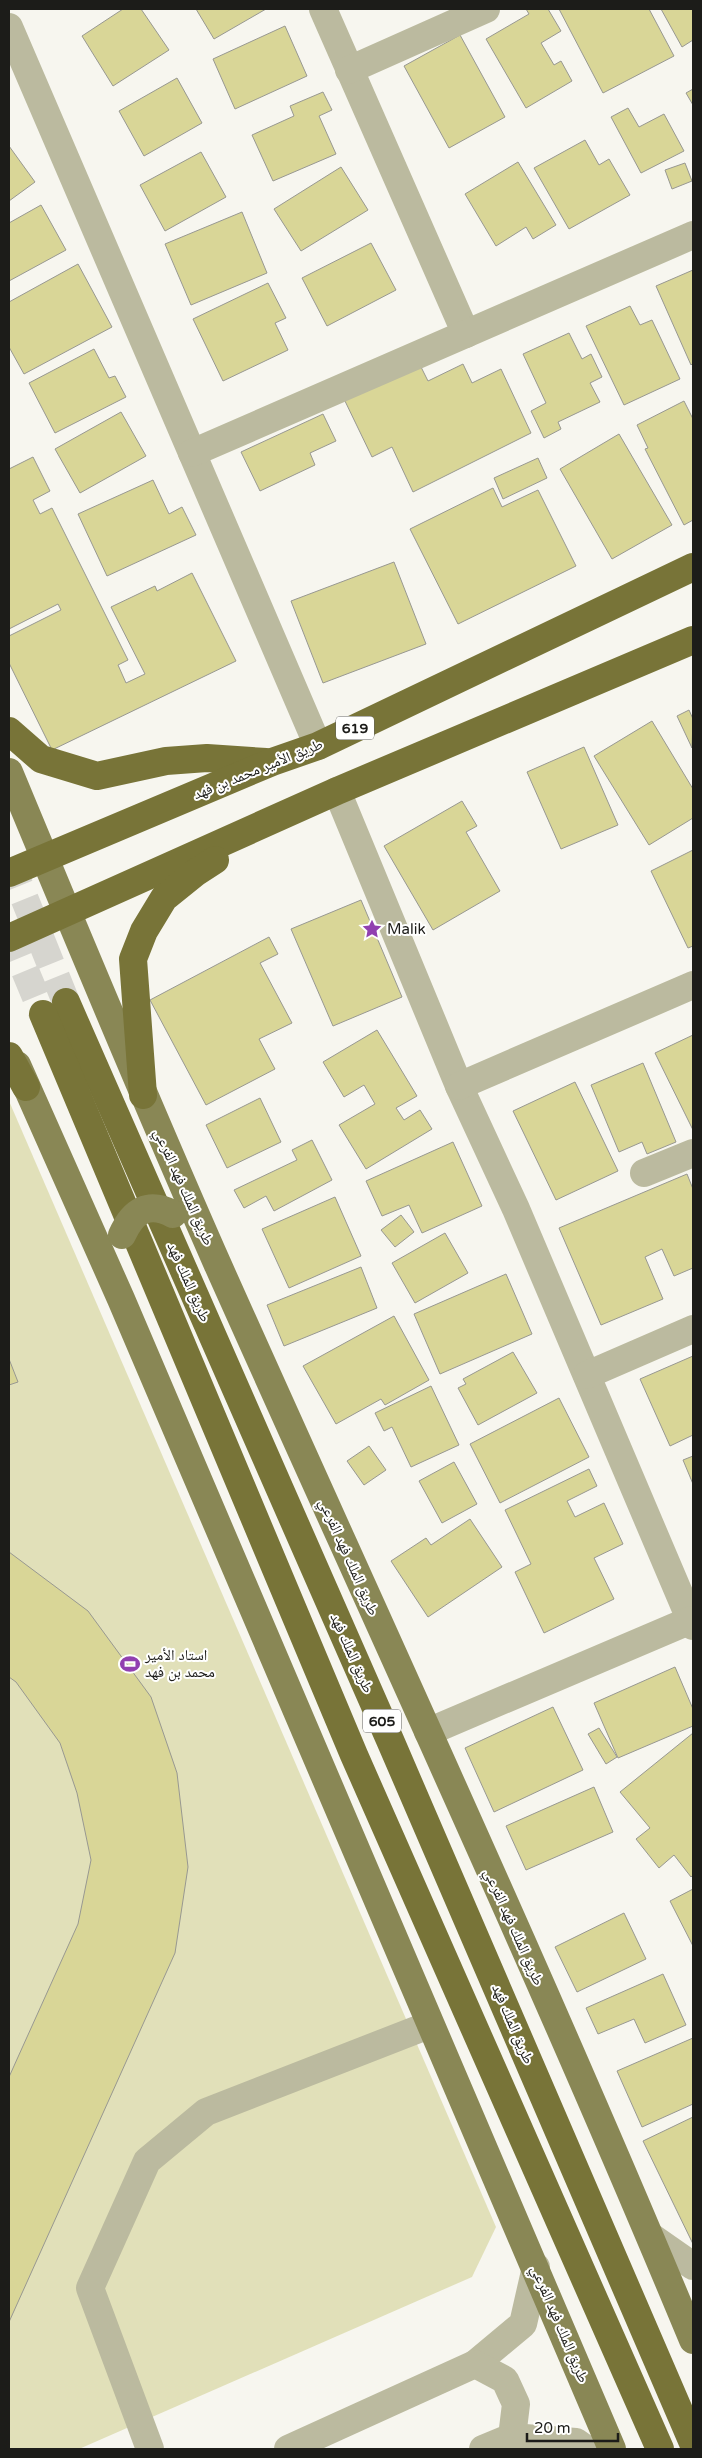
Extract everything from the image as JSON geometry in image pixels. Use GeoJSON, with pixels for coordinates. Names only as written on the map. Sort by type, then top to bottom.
{"type":"FeatureCollection","features":[{"type":"Feature","properties":{"kind":"highway","name":"طريق الأمير محمد بن فهد"},"geometry":{"type":"LineString","coordinates":[[9,873],[272,762],[318,746],[693,567]]}},
{"type":"Feature","properties":{"kind":"highway"},"geometry":{"type":"LineString","coordinates":[[9,938],[337,791],[693,640]]}},
{"type":"Feature","properties":{"kind":"highway"},"geometry":{"type":"LineString","coordinates":[[9,731],[41,760],[97,776],[166,761],[207,758],[272,762]]}},
{"type":"Feature","properties":{"kind":"highway"},"geometry":{"type":"LineString","coordinates":[[143,1095],[133,959],[144,931],[164,898],[195,873],[293,811]]}},
{"type":"Feature","properties":{"kind":"highway","name":"طريق الملك فهد"},"geometry":{"type":"LineString","coordinates":[[660,2449],[354,1755],[54,1008],[390,1740],[693,2443]]}},
{"type":"Feature","properties":{"kind":"highway"},"geometry":{"type":"LineString","coordinates":[[9,1056],[26,1087]]}},
{"type":"Feature","properties":{"kind":"main road","name":"طريق الملك فهد الفرعي"},"geometry":{"type":"LineString","coordinates":[[9,772],[66,914],[143,1095],[428,1732],[650,2236],[693,2340]]}},
{"type":"Feature","properties":{"kind":"main road","name":"طريق الملك فهد الفرعي"},"geometry":{"type":"LineString","coordinates":[[9,1043],[26,1087],[121,1299],[429,2025],[536,2267],[612,2449]]}},
{"type":"Feature","properties":{"kind":"main road"},"geometry":{"type":"LineString","coordinates":[[121,1299],[120,1248],[122,1235],[134,1215],[149,1208],[161,1208],[173,1214],[185,1224],[216,1260]]}},
{"type":"Feature","properties":{"kind":"street"},"geometry":{"type":"LineString","coordinates":[[323,9],[466,334]]}},
{"type":"Feature","properties":{"kind":"street"},"geometry":{"type":"LineString","coordinates":[[349,70],[486,9]]}},
{"type":"Feature","properties":{"kind":"street"},"geometry":{"type":"LineString","coordinates":[[9,27],[318,746]]}},
{"type":"Feature","properties":{"kind":"street"},"geometry":{"type":"LineString","coordinates":[[192,453],[693,236]]}},
{"type":"Feature","properties":{"kind":"street"},"geometry":{"type":"LineString","coordinates":[[337,791],[459,1086],[516,1209],[692,1623],[428,1732]]}},
{"type":"Feature","properties":{"kind":"street"},"geometry":{"type":"LineString","coordinates":[[459,1086],[693,985]]}},
{"type":"Feature","properties":{"kind":"street"},"geometry":{"type":"LineString","coordinates":[[644,1174],[693,1153]]}},
{"type":"Feature","properties":{"kind":"street"},"geometry":{"type":"LineString","coordinates":[[586,1375],[693,1329]]}},
{"type":"Feature","properties":{"kind":"street"},"geometry":{"type":"LineString","coordinates":[[150,2449],[90,2288],[147,2162],[206,2112],[429,2025]]}},
{"type":"Feature","properties":{"kind":"street"},"geometry":{"type":"LineString","coordinates":[[650,2236],[693,2266]]}},
{"type":"Feature","properties":{"kind":"street"},"geometry":{"type":"LineString","coordinates":[[288,2449],[475,2364],[523,2324],[536,2267]]}},
{"type":"Feature","properties":{"kind":"street"},"geometry":{"type":"LineString","coordinates":[[475,2364],[505,2380],[516,2404],[512,2437]]}},
{"type":"Feature","properties":{"kind":"street"},"geometry":{"type":"LineString","coordinates":[[483,2449],[512,2437],[576,2442],[586,2449]]}},
{"type":"Feature","properties":{"kind":"green space","name":"استاد الأمير محمد بن فهد"},"geometry":{"type":"Polygon","coordinates":[[[9,1101],[496,2227],[472,2277],[79,2449],[9,2449],[9,1101]]]}},
{"type":"Feature","properties":{"kind":"building"},"geometry":{"type":"Polygon","coordinates":[[[123,9],[141,9],[169,50],[113,86],[82,36],[123,9]]]}},
{"type":"Feature","properties":{"kind":"building"},"geometry":{"type":"Polygon","coordinates":[[[196,9],[266,9],[214,39],[196,9]]]}},
{"type":"Feature","properties":{"kind":"building"},"geometry":{"type":"Polygon","coordinates":[[[526,9],[548,9],[561,31],[541,43],[554,65],[561,61],[572,81],[526,108],[486,39],[529,14],[526,9]]]}},
{"type":"Feature","properties":{"kind":"building"},"geometry":{"type":"Polygon","coordinates":[[[559,9],[649,9],[674,56],[603,93],[559,9]]]}},
{"type":"Feature","properties":{"kind":"building"},"geometry":{"type":"Polygon","coordinates":[[[661,9],[693,9],[693,40],[682,47],[661,9]]]}},
{"type":"Feature","properties":{"kind":"building"},"geometry":{"type":"Polygon","coordinates":[[[285,26],[307,76],[235,109],[213,59],[285,26]]]}},
{"type":"Feature","properties":{"kind":"building"},"geometry":{"type":"Polygon","coordinates":[[[460,35],[505,117],[449,148],[404,66],[460,35]]]}},
{"type":"Feature","properties":{"kind":"building"},"geometry":{"type":"Polygon","coordinates":[[[177,78],[202,123],[144,156],[119,111],[177,78]]]}},
{"type":"Feature","properties":{"kind":"building"},"geometry":{"type":"Polygon","coordinates":[[[693,89],[693,105],[686,93],[693,89]]]}},
{"type":"Feature","properties":{"kind":"building"},"geometry":{"type":"Polygon","coordinates":[[[323,92],[332,110],[319,116],[336,154],[273,181],[252,135],[294,116],[290,106],[323,92]]]}},
{"type":"Feature","properties":{"kind":"building"},"geometry":{"type":"Polygon","coordinates":[[[628,108],[639,127],[664,114],[684,151],[641,173],[611,117],[628,108]]]}},
{"type":"Feature","properties":{"kind":"building"},"geometry":{"type":"Polygon","coordinates":[[[585,140],[599,165],[609,159],[630,195],[569,229],[534,168],[585,140]]]}},
{"type":"Feature","properties":{"kind":"building"},"geometry":{"type":"Polygon","coordinates":[[[9,146],[35,182],[9,201],[9,146]]]}},
{"type":"Feature","properties":{"kind":"building"},"geometry":{"type":"Polygon","coordinates":[[[201,152],[226,197],[165,231],[140,185],[201,152]]]}},
{"type":"Feature","properties":{"kind":"building"},"geometry":{"type":"Polygon","coordinates":[[[518,162],[556,225],[533,239],[526,227],[496,246],[465,194],[518,162]]]}},
{"type":"Feature","properties":{"kind":"building"},"geometry":{"type":"Polygon","coordinates":[[[685,163],[692,181],[672,189],[665,170],[685,163]]]}},
{"type":"Feature","properties":{"kind":"building"},"geometry":{"type":"Polygon","coordinates":[[[341,167],[368,210],[301,251],[274,209],[341,167]]]}},
{"type":"Feature","properties":{"kind":"building"},"geometry":{"type":"Polygon","coordinates":[[[41,205],[66,250],[9,281],[9,223],[41,205]]]}},
{"type":"Feature","properties":{"kind":"building"},"geometry":{"type":"Polygon","coordinates":[[[242,212],[267,273],[191,305],[165,244],[242,212]]]}},
{"type":"Feature","properties":{"kind":"building"},"geometry":{"type":"Polygon","coordinates":[[[371,243],[396,290],[327,326],[302,278],[371,243]]]}},
{"type":"Feature","properties":{"kind":"building"},"geometry":{"type":"Polygon","coordinates":[[[78,264],[112,327],[24,374],[9,347],[9,302],[78,264]]]}},
{"type":"Feature","properties":{"kind":"building"},"geometry":{"type":"Polygon","coordinates":[[[693,270],[693,363],[691,365],[656,286],[693,270]]]}},
{"type":"Feature","properties":{"kind":"building"},"geometry":{"type":"Polygon","coordinates":[[[268,283],[286,318],[275,323],[288,350],[223,381],[193,319],[268,283]]]}},
{"type":"Feature","properties":{"kind":"building"},"geometry":{"type":"Polygon","coordinates":[[[630,306],[640,325],[652,320],[680,379],[624,405],[586,326],[630,306]]]}},
{"type":"Feature","properties":{"kind":"building"},"geometry":{"type":"Polygon","coordinates":[[[569,333],[582,359],[591,354],[602,377],[590,383],[600,402],[558,422],[561,429],[544,438],[531,411],[546,403],[523,354],[569,333]]]}},
{"type":"Feature","properties":{"kind":"building"},"geometry":{"type":"Polygon","coordinates":[[[94,349],[109,378],[115,376],[126,397],[55,433],[29,383],[94,349]]]}},
{"type":"Feature","properties":{"kind":"building"},"geometry":{"type":"Polygon","coordinates":[[[419,363],[428,381],[463,364],[472,383],[501,369],[531,433],[413,492],[392,447],[372,457],[344,399],[419,363]]]}},
{"type":"Feature","properties":{"kind":"building"},"geometry":{"type":"Polygon","coordinates":[[[684,401],[693,419],[693,520],[684,525],[645,449],[648,448],[637,425],[684,401]]]}},
{"type":"Feature","properties":{"kind":"building"},"geometry":{"type":"Polygon","coordinates":[[[121,412],[146,456],[80,493],[55,449],[121,412]]]}},
{"type":"Feature","properties":{"kind":"building"},"geometry":{"type":"Polygon","coordinates":[[[323,414],[336,441],[310,453],[315,465],[260,491],[241,452],[323,414]]]}},
{"type":"Feature","properties":{"kind":"building"},"geometry":{"type":"Polygon","coordinates":[[[619,434],[672,525],[612,559],[560,469],[619,434]]]}},
{"type":"Feature","properties":{"kind":"building"},"geometry":{"type":"Polygon","coordinates":[[[33,457],[50,491],[33,500],[40,514],[52,508],[128,660],[118,665],[126,683],[145,674],[111,607],[155,586],[157,591],[192,573],[236,661],[52,750],[9,663],[9,636],[61,610],[58,604],[9,629],[9,469],[33,457]]]}},
{"type":"Feature","properties":{"kind":"building"},"geometry":{"type":"Polygon","coordinates":[[[538,458],[547,478],[503,499],[494,478],[538,458]]]}},
{"type":"Feature","properties":{"kind":"building"},"geometry":{"type":"Polygon","coordinates":[[[153,480],[169,514],[182,507],[196,535],[107,576],[78,514],[153,480]]]}},
{"type":"Feature","properties":{"kind":"building"},"geometry":{"type":"Polygon","coordinates":[[[493,488],[502,507],[538,490],[576,566],[458,624],[410,529],[493,488]]]}},
{"type":"Feature","properties":{"kind":"building"},"geometry":{"type":"Polygon","coordinates":[[[394,562],[426,644],[323,683],[291,601],[394,562]]]}},
{"type":"Feature","properties":{"kind":"building"},"geometry":{"type":"Polygon","coordinates":[[[689,710],[693,719],[692,748],[677,716],[689,710]]]}},
{"type":"Feature","properties":{"kind":"building"},"geometry":{"type":"Polygon","coordinates":[[[652,721],[693,789],[693,818],[649,845],[594,756],[652,721]]]}},
{"type":"Feature","properties":{"kind":"building"},"geometry":{"type":"Polygon","coordinates":[[[584,747],[618,825],[561,849],[527,772],[584,747]]]}},
{"type":"Feature","properties":{"kind":"building"},"geometry":{"type":"Polygon","coordinates":[[[462,801],[477,826],[466,832],[500,891],[433,930],[384,846],[462,801]]]}},
{"type":"Feature","properties":{"kind":"building"},"geometry":{"type":"Polygon","coordinates":[[[693,850],[693,946],[688,948],[651,871],[693,850]]]}},
{"type":"Feature","properties":{"kind":"building"},"geometry":{"type":"Polygon","coordinates":[[[361,900],[402,997],[333,1026],[291,929],[361,900]]]}},
{"type":"Feature","properties":{"kind":"building"},"geometry":{"type":"Polygon","coordinates":[[[269,937],[278,954],[260,963],[292,1023],[259,1039],[275,1069],[206,1105],[150,1000],[269,937]]]}},
{"type":"Feature","properties":{"kind":"building"},"geometry":{"type":"Polygon","coordinates":[[[377,1030],[417,1096],[396,1108],[404,1120],[420,1110],[432,1129],[366,1169],[339,1125],[375,1104],[364,1085],[344,1097],[323,1062],[377,1030]]]}},
{"type":"Feature","properties":{"kind":"building"},"geometry":{"type":"Polygon","coordinates":[[[693,1035],[693,1130],[655,1053],[693,1035]]]}},
{"type":"Feature","properties":{"kind":"building"},"geometry":{"type":"Polygon","coordinates":[[[643,1063],[676,1142],[647,1154],[642,1142],[619,1152],[591,1085],[643,1063]]]}},
{"type":"Feature","properties":{"kind":"building"},"geometry":{"type":"Polygon","coordinates":[[[575,1082],[618,1171],[556,1200],[513,1111],[575,1082]]]}},
{"type":"Feature","properties":{"kind":"building"},"geometry":{"type":"Polygon","coordinates":[[[260,1098],[281,1142],[227,1168],[206,1125],[260,1098]]]}},
{"type":"Feature","properties":{"kind":"building"},"geometry":{"type":"Polygon","coordinates":[[[312,1140],[332,1180],[274,1211],[266,1196],[244,1208],[234,1190],[297,1160],[292,1150],[312,1140]]]}},
{"type":"Feature","properties":{"kind":"building"},"geometry":{"type":"Polygon","coordinates":[[[453,1142],[482,1206],[422,1233],[409,1205],[382,1216],[366,1181],[453,1142]]]}},
{"type":"Feature","properties":{"kind":"building"},"geometry":{"type":"Polygon","coordinates":[[[687,1174],[693,1189],[693,1268],[674,1276],[662,1249],[645,1257],[663,1299],[601,1325],[559,1228],[687,1174]]]}},
{"type":"Feature","properties":{"kind":"building"},"geometry":{"type":"Polygon","coordinates":[[[335,1197],[361,1256],[289,1288],[262,1229],[335,1197]]]}},
{"type":"Feature","properties":{"kind":"building"},"geometry":{"type":"Polygon","coordinates":[[[401,1215],[414,1232],[395,1247],[381,1230],[401,1215]]]}},
{"type":"Feature","properties":{"kind":"building"},"geometry":{"type":"Polygon","coordinates":[[[445,1233],[468,1273],[415,1303],[392,1263],[445,1233]]]}},
{"type":"Feature","properties":{"kind":"building"},"geometry":{"type":"Polygon","coordinates":[[[361,1267],[377,1308],[284,1346],[267,1305],[361,1267]]]}},
{"type":"Feature","properties":{"kind":"building"},"geometry":{"type":"Polygon","coordinates":[[[506,1274],[532,1334],[440,1374],[414,1314],[506,1274]]]}},
{"type":"Feature","properties":{"kind":"building"},"geometry":{"type":"Polygon","coordinates":[[[394,1316],[429,1380],[385,1405],[381,1399],[336,1424],[303,1366],[394,1316]]]}},
{"type":"Feature","properties":{"kind":"building"},"geometry":{"type":"Polygon","coordinates":[[[513,1352],[537,1393],[478,1425],[458,1388],[466,1384],[463,1379],[513,1352]]]}},
{"type":"Feature","properties":{"kind":"building"},"geometry":{"type":"Polygon","coordinates":[[[693,1356],[693,1435],[670,1446],[640,1379],[693,1356]]]}},
{"type":"Feature","properties":{"kind":"building"},"geometry":{"type":"Polygon","coordinates":[[[9,1359],[18,1382],[9,1385],[9,1359]]]}},
{"type":"Feature","properties":{"kind":"building"},"geometry":{"type":"Polygon","coordinates":[[[431,1386],[459,1445],[411,1467],[392,1427],[384,1431],[375,1413],[431,1386]]]}},
{"type":"Feature","properties":{"kind":"building"},"geometry":{"type":"Polygon","coordinates":[[[559,1398],[589,1457],[500,1503],[470,1444],[559,1398]]]}},
{"type":"Feature","properties":{"kind":"building"},"geometry":{"type":"Polygon","coordinates":[[[369,1446],[386,1470],[364,1485],[347,1461],[369,1446]]]}},
{"type":"Feature","properties":{"kind":"building"},"geometry":{"type":"Polygon","coordinates":[[[693,1456],[693,1484],[683,1460],[693,1456]]]}},
{"type":"Feature","properties":{"kind":"building"},"geometry":{"type":"Polygon","coordinates":[[[454,1462],[477,1504],[442,1523],[419,1481],[454,1462]]]}},
{"type":"Feature","properties":{"kind":"building"},"geometry":{"type":"Polygon","coordinates":[[[589,1469],[597,1486],[567,1501],[575,1517],[604,1503],[623,1544],[594,1558],[614,1599],[544,1633],[515,1572],[531,1564],[505,1510],[589,1469]]]}},
{"type":"Feature","properties":{"kind":"building"},"geometry":{"type":"Polygon","coordinates":[[[470,1519],[502,1567],[428,1617],[391,1561],[426,1538],[431,1545],[470,1519]]]}},
{"type":"Feature","properties":{"kind":"building"},"geometry":{"type":"Polygon","coordinates":[[[9,1552],[88,1611],[151,1697],[177,1773],[188,1867],[175,1953],[9,2322],[9,2077],[78,1924],[91,1860],[77,1793],[60,1743],[16,1682],[9,1677],[9,1552]]]}},
{"type":"Feature","properties":{"kind":"building"},"geometry":{"type":"Polygon","coordinates":[[[675,1667],[693,1709],[693,1726],[618,1758],[594,1703],[675,1667]]]}},
{"type":"Feature","properties":{"kind":"building"},"geometry":{"type":"Polygon","coordinates":[[[553,1707],[583,1770],[494,1812],[465,1748],[553,1707]]]}},
{"type":"Feature","properties":{"kind":"building"},"geometry":{"type":"Polygon","coordinates":[[[599,1728],[617,1757],[606,1764],[588,1734],[599,1728]]]}},
{"type":"Feature","properties":{"kind":"building"},"geometry":{"type":"Polygon","coordinates":[[[693,1733],[693,1875],[691,1877],[674,1855],[659,1868],[636,1839],[650,1828],[620,1792],[693,1733]]]}},
{"type":"Feature","properties":{"kind":"building"},"geometry":{"type":"Polygon","coordinates":[[[594,1787],[613,1832],[526,1870],[506,1826],[594,1787]]]}},
{"type":"Feature","properties":{"kind":"building"},"geometry":{"type":"Polygon","coordinates":[[[693,1889],[693,1946],[670,1901],[693,1889]]]}},
{"type":"Feature","properties":{"kind":"building"},"geometry":{"type":"Polygon","coordinates":[[[624,1913],[646,1959],[577,1992],[555,1947],[624,1913]]]}},
{"type":"Feature","properties":{"kind":"building"},"geometry":{"type":"Polygon","coordinates":[[[663,1974],[686,2025],[645,2043],[634,2019],[598,2034],[586,2008],[663,1974]]]}},
{"type":"Feature","properties":{"kind":"building"},"geometry":{"type":"Polygon","coordinates":[[[693,2038],[693,2104],[642,2127],[617,2071],[693,2038]]]}},
{"type":"Feature","properties":{"kind":"building"},"geometry":{"type":"Polygon","coordinates":[[[693,2117],[693,2244],[643,2141],[693,2117]]]}},
{"type":"Feature","properties":{"kind":"tunnel"},"geometry":{"type":"LineString","coordinates":[[9,860],[66,1002]]}},
{"type":"Feature","properties":{"kind":"tunnel"},"geometry":{"type":"LineString","coordinates":[[9,932],[43,1014]]}},
{"type":"Feature","properties":{"kind":"place","name":"Malik"},"geometry":{"type":"Point","coordinates":[372,929]}},
{"type":"Feature","properties":{"kind":"place","name":"استاد الأمير محمد بن فهد"},"geometry":{"type":"Point","coordinates":[130,1664]}}]}
